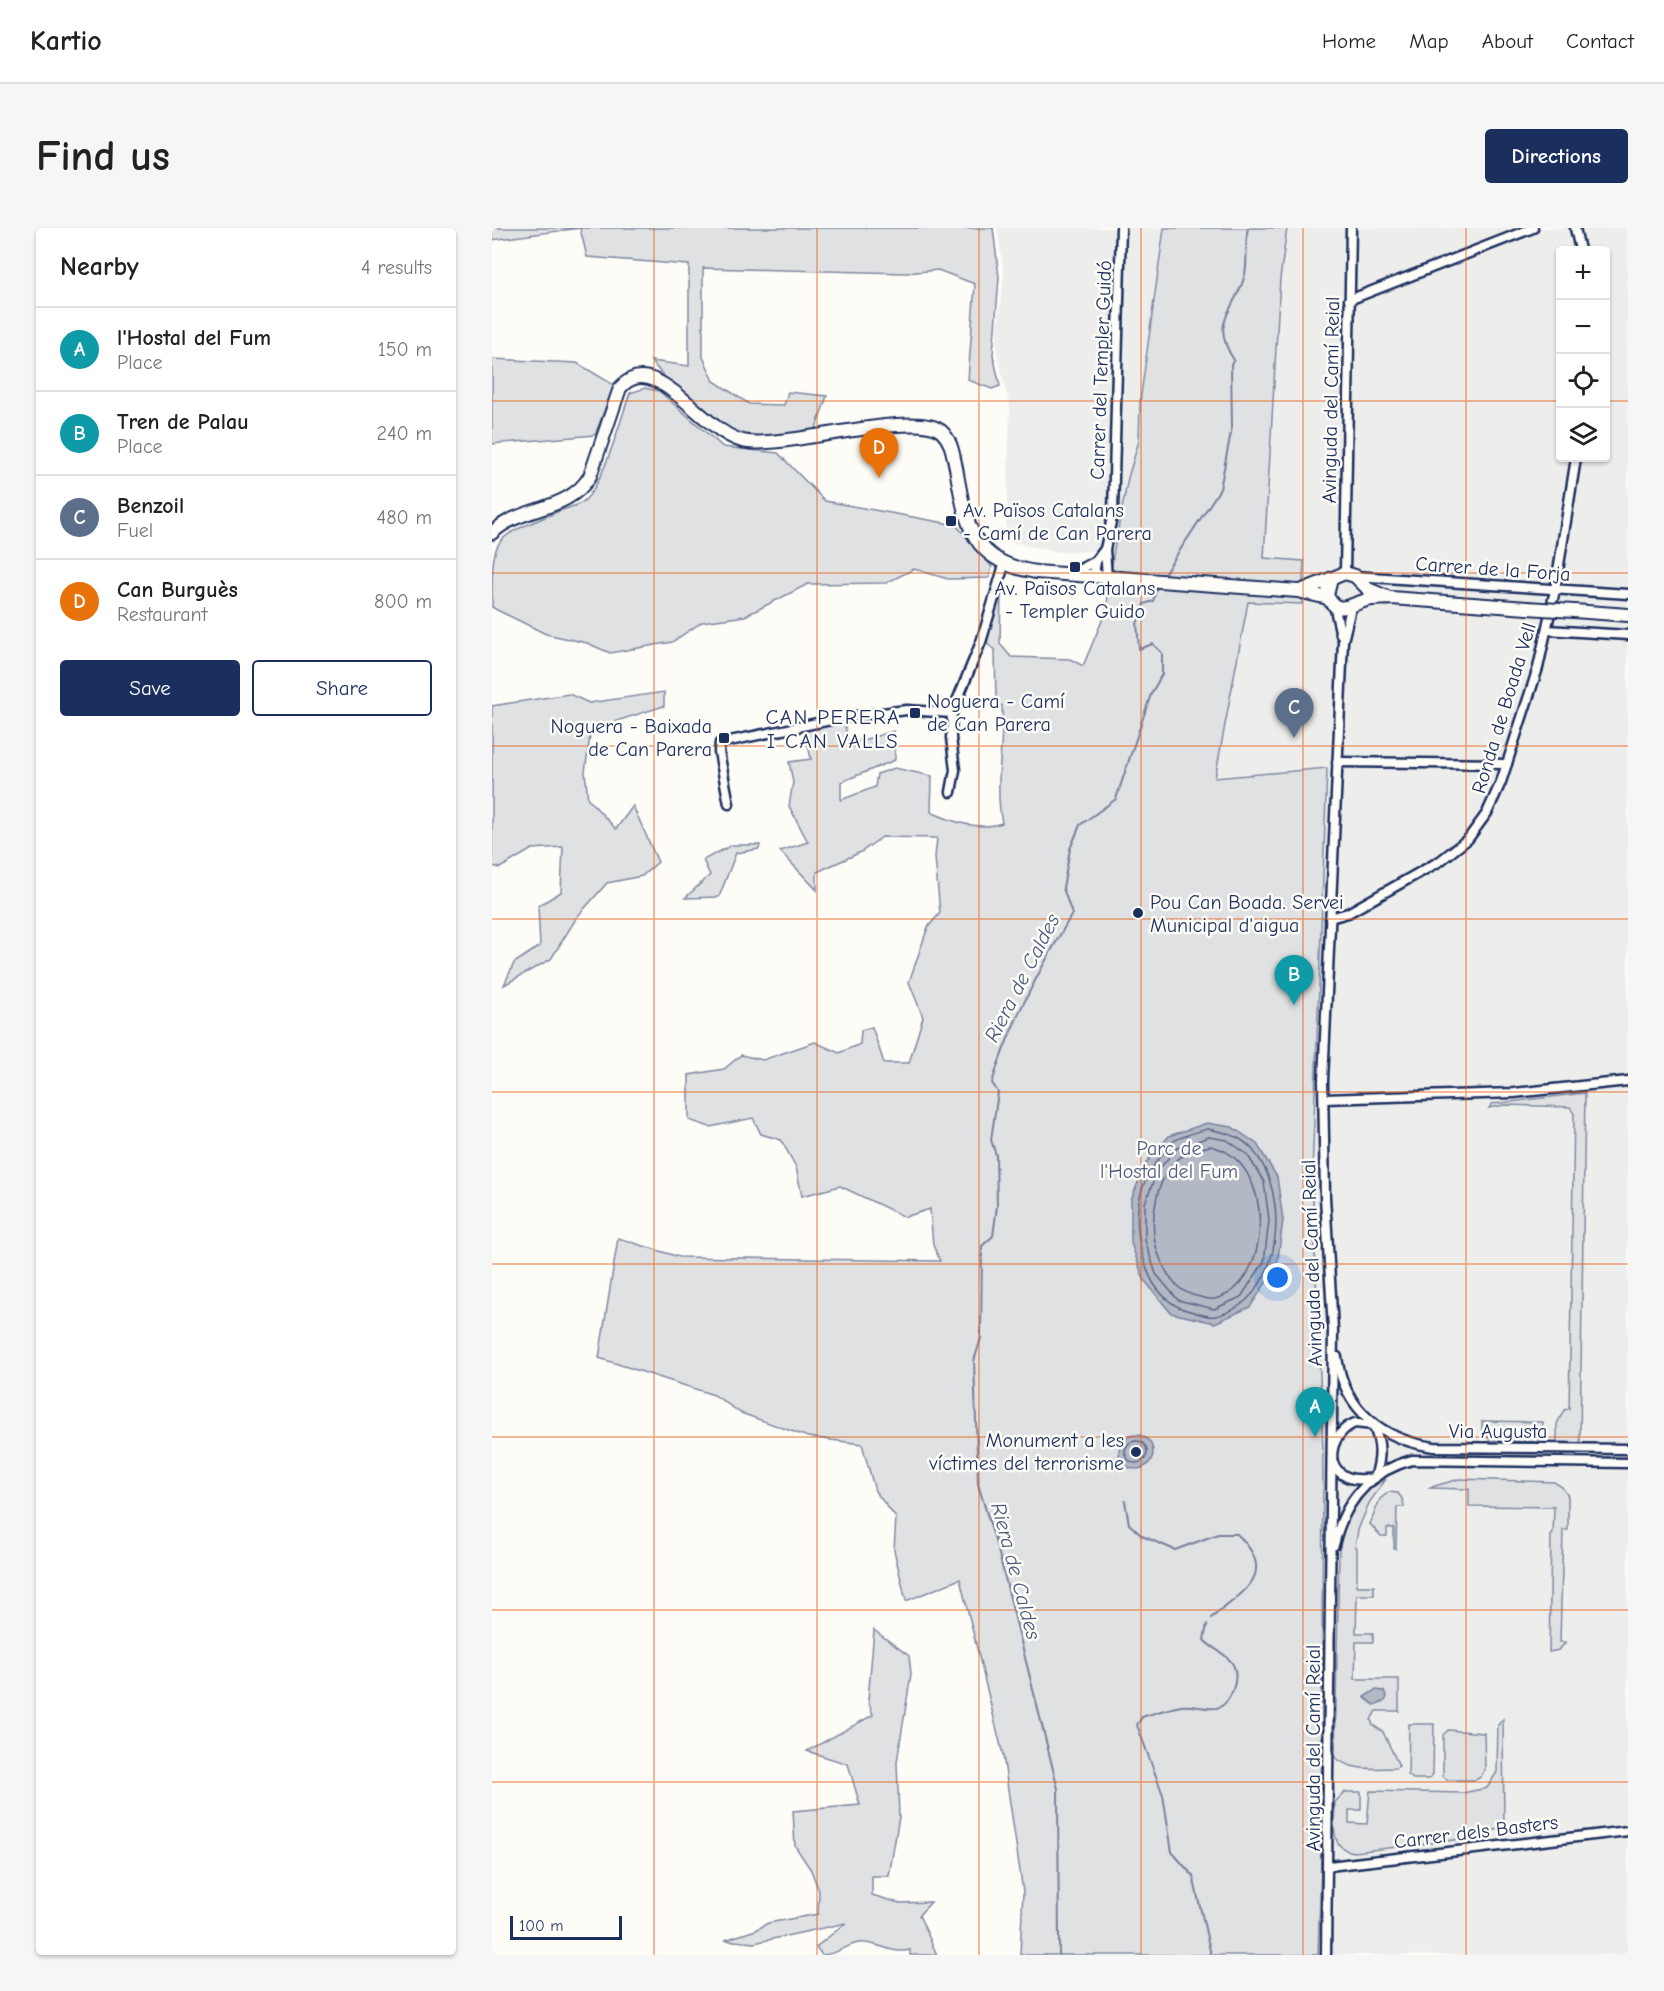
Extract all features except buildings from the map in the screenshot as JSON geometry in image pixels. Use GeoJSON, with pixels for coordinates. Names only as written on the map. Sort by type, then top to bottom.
{"type":"FeatureCollection","features":[{"type":"Feature","properties":{"kind":"main road"},"geometry":{"type":"LineString","coordinates":[[492,532],[509,521],[567,499],[583,488],[590,476],[621,388],[630,379],[644,375],[664,384],[723,434],[747,442],[788,441],[909,424],[933,426],[950,442],[965,518],[971,531],[986,551],[1004,565],[1018,569],[1107,578],[1298,591],[1331,602],[1341,608],[1391,598],[1628,615]]}},
{"type":"Feature","properties":{"kind":"main road"},"geometry":{"type":"LineString","coordinates":[[1354,577],[1363,593],[1354,606]]}},
{"type":"Feature","properties":{"kind":"main road"},"geometry":{"type":"LineString","coordinates":[[1298,591],[1330,579],[1354,577],[1391,598]]}},
{"type":"Feature","properties":{"kind":"main road"},"geometry":{"type":"LineString","coordinates":[[1330,579],[1326,591],[1331,602]]}},
{"type":"Feature","properties":{"kind":"street","name":"Carrer del Templer Guidó"},"geometry":{"type":"LineString","coordinates":[[1107,578],[1105,549],[1113,513],[1121,228]]}},
{"type":"Feature","properties":{"kind":"street","name":"Avinguda del Camí Reial"},"geometry":{"type":"LineString","coordinates":[[1351,228],[1349,300],[1354,577]]}},
{"type":"Feature","properties":{"kind":"street"},"geometry":{"type":"LineString","coordinates":[[1349,300],[1533,228]]}},
{"type":"Feature","properties":{"kind":"street"},"geometry":{"type":"LineString","coordinates":[[1575,228],[1579,246]]}},
{"type":"Feature","properties":{"kind":"street","name":"Ronda de Boada Vell"},"geometry":{"type":"LineString","coordinates":[[1330,918],[1348,913],[1455,851],[1487,813],[1507,764],[1538,668],[1555,590],[1575,462]]}},
{"type":"Feature","properties":{"kind":"street","name":"Carrer del Templer Guidó"},"geometry":{"type":"LineString","coordinates":[[1069,574],[1096,561],[1105,549]]}},
{"type":"Feature","properties":{"kind":"street","name":"Carrer del Templer Guidó"},"geometry":{"type":"LineString","coordinates":[[1094,576],[1096,561]]}},
{"type":"Feature","properties":{"kind":"street"},"geometry":{"type":"LineString","coordinates":[[951,792],[955,770],[951,738],[952,712],[981,642],[1004,565]]}},
{"type":"Feature","properties":{"kind":"street","name":"Carrer de la Forja"},"geometry":{"type":"LineString","coordinates":[[1354,577],[1628,594]]}},
{"type":"Feature","properties":{"kind":"street","name":"Avinguda del Camí Reial"},"geometry":{"type":"LineString","coordinates":[[1331,602],[1343,641]]}},
{"type":"Feature","properties":{"kind":"street","name":"Avinguda del Camí Reial"},"geometry":{"type":"LineString","coordinates":[[1326,1955],[1329,1866],[1333,1329],[1325,1197],[1324,1099],[1343,641],[1354,606]]}},
{"type":"Feature","properties":{"kind":"street"},"geometry":{"type":"LineString","coordinates":[[1547,630],[1628,635]]}},
{"type":"Feature","properties":{"kind":"street"},"geometry":{"type":"LineString","coordinates":[[729,804],[719,753],[720,742],[841,718],[907,710],[952,712]]}},
{"type":"Feature","properties":{"kind":"street"},"geometry":{"type":"LineString","coordinates":[[1337,762],[1507,764]]}},
{"type":"Feature","properties":{"kind":"street"},"geometry":{"type":"LineString","coordinates":[[1324,1099],[1514,1093],[1628,1081]]}},
{"type":"Feature","properties":{"kind":"street","name":"Via Augusta"},"geometry":{"type":"LineString","coordinates":[[1333,1329],[1338,1366],[1345,1389],[1373,1425],[1381,1448],[1375,1478]]}},
{"type":"Feature","properties":{"kind":"street"},"geometry":{"type":"LineString","coordinates":[[1373,1425],[1355,1423],[1347,1426],[1335,1441],[1331,1454],[1334,1464],[1346,1477],[1375,1478]]}},
{"type":"Feature","properties":{"kind":"street","name":"Via Augusta"},"geometry":{"type":"LineString","coordinates":[[1373,1425],[1415,1445],[1434,1447],[1628,1449]]}},
{"type":"Feature","properties":{"kind":"street","name":"Via Augusta"},"geometry":{"type":"LineString","coordinates":[[1330,1560],[1346,1508],[1359,1489],[1395,1465],[1412,1460],[1628,1463]]}},
{"type":"Feature","properties":{"kind":"street","name":"Carrer dels Basters"},"geometry":{"type":"LineString","coordinates":[[1329,1866],[1628,1831]]}},
{"type":"Feature","properties":{"kind":"shaded area"},"geometry":{"type":"Polygon","coordinates":[[[997,228],[1163,228],[1140,402],[1139,441],[1128,478],[1114,549],[1065,553],[1006,539],[1010,406],[997,354],[997,329],[1004,274],[997,228]]]}},
{"type":"Feature","properties":{"kind":"shaded area"},"geometry":{"type":"Polygon","coordinates":[[[1287,228],[1628,228],[1628,1955],[1318,1955],[1321,1866],[1323,1451],[1312,1175],[1327,768],[1215,779],[1248,602],[1302,604],[1264,558],[1280,279],[1287,228]]]}},
{"type":"Feature","properties":{"kind":"green space"},"geometry":{"type":"Polygon","coordinates":[[[492,228],[580,228],[492,240],[492,228]]]}},
{"type":"Feature","properties":{"kind":"green space"},"geometry":{"type":"Polygon","coordinates":[[[580,228],[993,228],[999,277],[993,355],[1000,386],[992,389],[968,380],[975,284],[938,270],[906,273],[703,268],[703,357],[714,381],[749,404],[784,405],[788,392],[827,396],[815,431],[766,438],[738,435],[696,407],[651,361],[689,366],[689,265],[587,257],[580,228]]]}},
{"type":"Feature","properties":{"kind":"green space","name":"Parc de l'Hostal del Fum"},"geometry":{"type":"Polygon","coordinates":[[[1164,228],[1287,228],[1280,279],[1264,558],[1304,561],[1302,604],[1248,602],[1215,778],[1327,768],[1312,1175],[1323,1451],[1321,1866],[1318,1955],[1020,1955],[1023,1892],[1003,1755],[960,1579],[906,1601],[894,1550],[896,1518],[875,1491],[862,1444],[808,1437],[741,1413],[714,1395],[599,1358],[618,1238],[679,1257],[940,1261],[933,1245],[930,1209],[905,1217],[840,1186],[802,1196],[796,1167],[781,1140],[761,1134],[753,1118],[710,1127],[689,1120],[689,1075],[724,1069],[741,1055],[763,1060],[815,1042],[839,1053],[860,1044],[861,1030],[872,1027],[884,1063],[909,1063],[923,1017],[909,982],[928,927],[940,913],[935,857],[937,838],[882,837],[861,852],[817,872],[817,890],[780,851],[808,842],[789,806],[793,782],[789,762],[811,759],[805,730],[844,722],[849,744],[894,731],[895,760],[841,782],[841,800],[875,787],[877,774],[895,768],[932,776],[931,812],[975,826],[1002,823],[999,779],[1002,706],[996,702],[995,650],[987,644],[995,602],[1001,590],[1000,644],[1011,657],[1070,659],[1083,666],[1106,611],[1114,549],[1128,478],[1139,441],[1140,402],[1164,228]]]}},
{"type":"Feature","properties":{"kind":"green space"},"geometry":{"type":"Polygon","coordinates":[[[492,359],[577,363],[614,385],[595,435],[492,444],[492,359]]]}},
{"type":"Feature","properties":{"kind":"green space"},"geometry":{"type":"Polygon","coordinates":[[[645,388],[659,391],[723,447],[778,453],[825,501],[956,525],[992,567],[989,578],[948,579],[914,569],[886,583],[808,584],[745,616],[702,622],[672,642],[610,653],[587,643],[546,634],[492,607],[493,564],[495,551],[500,542],[519,528],[577,505],[586,499],[606,464],[630,393],[645,388]]]}},
{"type":"Feature","properties":{"kind":"green space"},"geometry":{"type":"Polygon","coordinates":[[[664,692],[664,706],[591,729],[585,772],[588,799],[616,829],[633,806],[658,862],[642,876],[607,883],[577,917],[551,959],[504,985],[514,963],[540,946],[538,906],[561,892],[563,847],[532,849],[500,868],[492,866],[492,706],[569,694],[589,703],[664,692]]]}},
{"type":"Feature","properties":{"kind":"green space"},"geometry":{"type":"Polygon","coordinates":[[[732,845],[760,845],[759,849],[736,853],[719,897],[685,898],[710,875],[703,860],[732,845]]]}},
{"type":"Feature","properties":{"kind":"green space"},"geometry":{"type":"Polygon","coordinates":[[[1585,1093],[1580,1443],[1557,1442],[1557,1424],[1564,1410],[1569,1409],[1574,1114],[1570,1107],[1505,1105],[1489,1108],[1492,1104],[1585,1093]]]}},
{"type":"Feature","properties":{"kind":"green space"},"geometry":{"type":"Polygon","coordinates":[[[1482,1421],[1543,1422],[1542,1438],[1538,1442],[1490,1440],[1482,1430],[1482,1421]]]}},
{"type":"Feature","properties":{"kind":"green space"},"geometry":{"type":"Polygon","coordinates":[[[1386,1479],[1369,1503],[1358,1530],[1355,1547],[1357,1548],[1357,1586],[1374,1586],[1374,1595],[1357,1595],[1356,1633],[1373,1633],[1373,1642],[1356,1642],[1355,1679],[1399,1679],[1399,1711],[1376,1711],[1371,1720],[1373,1725],[1383,1732],[1399,1766],[1396,1768],[1364,1768],[1348,1765],[1335,1757],[1339,1551],[1344,1528],[1353,1508],[1367,1492],[1386,1479]]]}},
{"type":"Feature","properties":{"kind":"green space"},"geometry":{"type":"Polygon","coordinates":[[[1459,1479],[1554,1482],[1562,1487],[1568,1496],[1568,1530],[1563,1530],[1560,1642],[1566,1642],[1559,1650],[1549,1652],[1551,1536],[1554,1507],[1469,1506],[1469,1489],[1428,1488],[1459,1479]]]}},
{"type":"Feature","properties":{"kind":"green space"},"geometry":{"type":"Polygon","coordinates":[[[1389,1492],[1398,1493],[1403,1500],[1404,1507],[1397,1507],[1396,1549],[1394,1549],[1394,1528],[1387,1528],[1387,1536],[1381,1536],[1370,1524],[1380,1499],[1389,1492]]]}},
{"type":"Feature","properties":{"kind":"green space"},"geometry":{"type":"Polygon","coordinates":[[[874,1630],[909,1656],[911,1674],[897,1762],[899,1817],[889,1876],[872,1876],[872,1895],[899,1903],[931,1902],[919,1915],[937,1955],[910,1955],[910,1950],[896,1951],[858,1943],[832,1954],[822,1955],[816,1947],[846,1923],[754,1943],[725,1940],[756,1930],[768,1923],[818,1914],[819,1891],[811,1870],[795,1846],[793,1811],[860,1805],[848,1764],[807,1751],[873,1715],[868,1700],[874,1630]]]}},
{"type":"Feature","properties":{"kind":"green space"},"geometry":{"type":"Polygon","coordinates":[[[1503,1719],[1504,1829],[1479,1831],[1479,1837],[1355,1852],[1340,1846],[1334,1826],[1335,1802],[1345,1792],[1361,1792],[1361,1810],[1349,1810],[1349,1823],[1367,1824],[1370,1791],[1463,1793],[1487,1788],[1497,1772],[1498,1725],[1503,1719]]]}},
{"type":"Feature","properties":{"kind":"green space"},"geometry":{"type":"Polygon","coordinates":[[[1409,1724],[1434,1724],[1433,1774],[1429,1779],[1413,1779],[1408,1775],[1409,1724]]]}},
{"type":"Feature","properties":{"kind":"green space"},"geometry":{"type":"Polygon","coordinates":[[[1448,1730],[1484,1733],[1485,1769],[1481,1777],[1475,1780],[1447,1780],[1443,1776],[1443,1735],[1448,1730]]]}},
{"type":"Feature","properties":{"kind":"water"},"geometry":{"type":"Polygon","coordinates":[[[1207,1123],[1232,1127],[1257,1144],[1277,1177],[1283,1220],[1277,1266],[1250,1307],[1215,1323],[1171,1313],[1144,1280],[1131,1243],[1131,1200],[1146,1163],[1169,1136],[1207,1123]]]}},
{"type":"Feature","properties":{"kind":"water"},"geometry":{"type":"Polygon","coordinates":[[[1136,1435],[1148,1440],[1153,1452],[1148,1464],[1136,1469],[1124,1464],[1119,1452],[1124,1440],[1136,1435]]]}},
{"type":"Feature","properties":{"kind":"water"},"geometry":{"type":"Polygon","coordinates":[[[1375,1690],[1384,1691],[1387,1697],[1385,1701],[1374,1705],[1364,1697],[1375,1690]]]}},
{"type":"Feature","properties":{"kind":"waterway","name":"Riera de Caldes"},"geometry":{"type":"LineString","coordinates":[[1163,576],[1220,489],[1232,427],[1231,364],[1234,360],[1227,347],[1224,326],[1244,278],[1248,228]]}},
{"type":"Feature","properties":{"kind":"waterway","name":"Riera de Caldes"},"geometry":{"type":"LineString","coordinates":[[1059,1955],[1058,1789],[999,1554],[978,1484],[974,1361],[981,1338],[982,1246],[993,1236],[997,1206],[996,1155],[991,1140],[998,1092],[992,1083],[1017,1017],[1072,914],[1063,888],[1070,849],[1080,825],[1116,799],[1151,694],[1162,674],[1162,653],[1153,644],[1139,649],[1137,624],[1144,604],[1153,601],[1157,586]]}},
{"type":"Feature","properties":{"kind":"waterway"},"geometry":{"type":"LineString","coordinates":[[1125,1501],[1129,1524],[1142,1536],[1175,1550],[1218,1534],[1237,1534],[1249,1548],[1255,1560],[1256,1571],[1252,1581],[1245,1590],[1211,1618]]}},
{"type":"Feature","properties":{"kind":"waterway"},"geometry":{"type":"LineString","coordinates":[[1207,1624],[1204,1640],[1226,1656],[1235,1669],[1235,1683],[1228,1699],[1218,1708],[1182,1706],[1162,1711],[1142,1717],[1137,1725],[1163,1795],[1172,1852],[1193,1876],[1211,1955]]}},
{"type":"Feature","properties":{"kind":"place","name":"Can Burguès"},"geometry":{"type":"Point","coordinates":[879,478]}},
{"type":"Feature","properties":{"kind":"place","name":"Av. Països Catalans - Camí de Can Parera"},"geometry":{"type":"Point","coordinates":[951,521]}},
{"type":"Feature","properties":{"kind":"place","name":"Av. Països Catalans - Templer Guido"},"geometry":{"type":"Point","coordinates":[1075,567]}},
{"type":"Feature","properties":{"kind":"place","name":"Noguera - Camí de Can Parera"},"geometry":{"type":"Point","coordinates":[915,713]}},
{"type":"Feature","properties":{"kind":"place","name":"Noguera - Baixada de Can Parera"},"geometry":{"type":"Point","coordinates":[724,738]}},
{"type":"Feature","properties":{"kind":"place","name":"Benzoil"},"geometry":{"type":"Point","coordinates":[1294,738]}},
{"type":"Feature","properties":{"kind":"place","name":"Pou Can Boada. Servei Municipal d'aigua"},"geometry":{"type":"Point","coordinates":[1138,913]}},
{"type":"Feature","properties":{"kind":"place","name":"Tren de Palau"},"geometry":{"type":"Point","coordinates":[1294,1005]}},
{"type":"Feature","properties":{"kind":"place","name":"l'Hostal del Fum"},"geometry":{"type":"Point","coordinates":[1315,1437]}},
{"type":"Feature","properties":{"kind":"place","name":"Monument a les víctimes del terrorisme"},"geometry":{"type":"Point","coordinates":[1136,1452]}},
{"type":"Feature","properties":{"kind":"district","name":"CAN PERERA I CAN VALLS"},"geometry":{"type":"Point","coordinates":[833,729]}}]}
